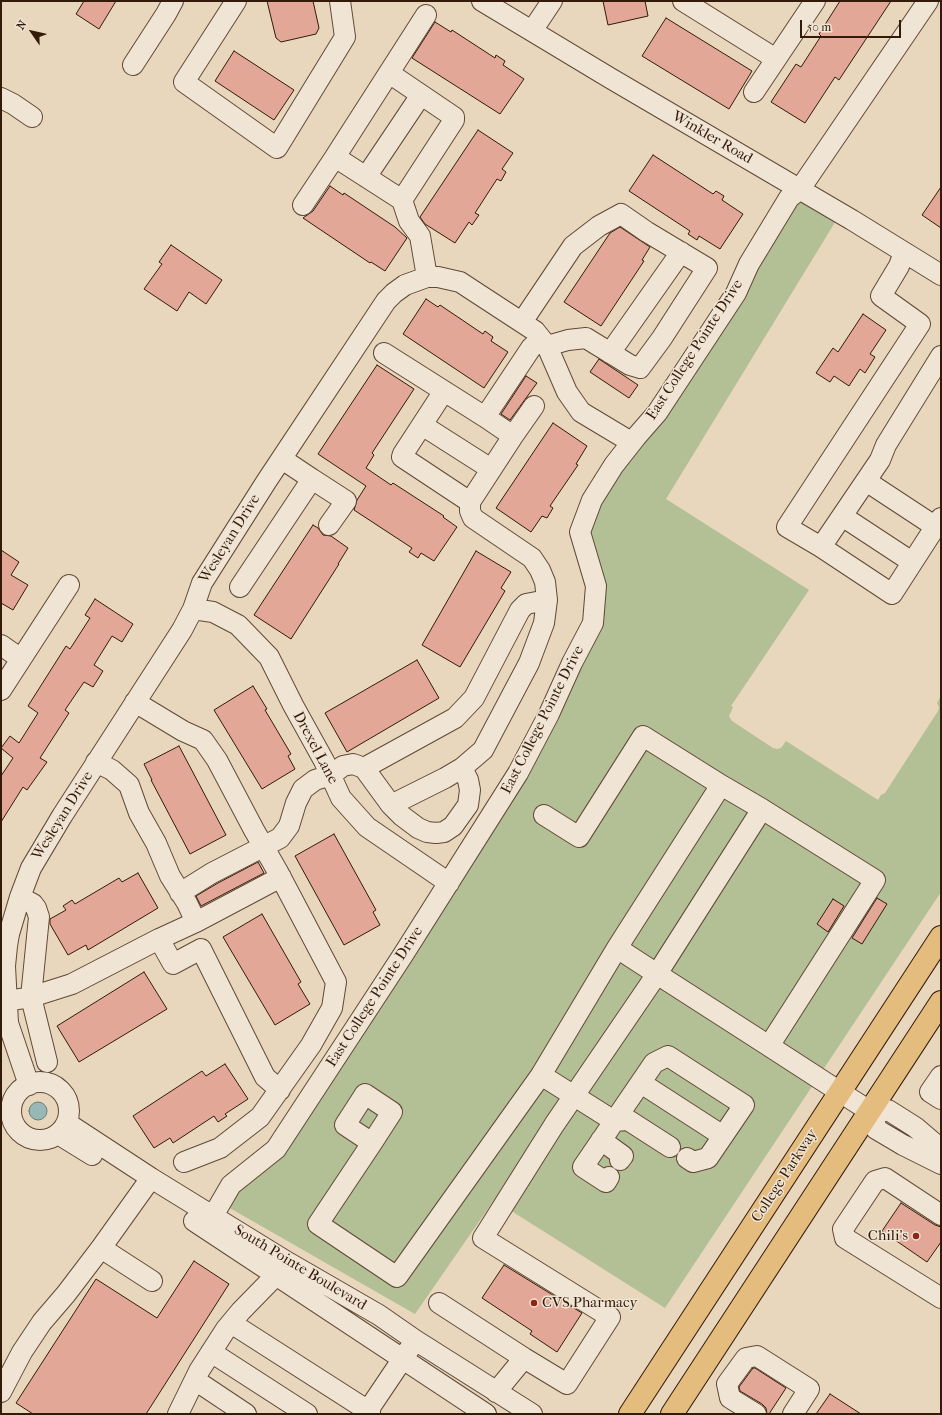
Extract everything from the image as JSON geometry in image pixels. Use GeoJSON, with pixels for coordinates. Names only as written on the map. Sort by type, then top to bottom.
{"type":"FeatureCollection","features":[{"type":"Feature","properties":{"kind":"main road","name":"College Parkway"},"geometry":{"type":"LineString","coordinates":[[630,1414],[941,937]]}},
{"type":"Feature","properties":{"kind":"main road"},"geometry":{"type":"LineString","coordinates":[[672,1414],[872,1112],[941,1002]]}},
{"type":"Feature","properties":{"kind":"street"},"geometry":{"type":"LineString","coordinates":[[133,65],[173,1]]}},
{"type":"Feature","properties":{"kind":"street"},"geometry":{"type":"LineString","coordinates":[[236,1],[184,82],[277,148],[345,37],[340,1]]}},
{"type":"Feature","properties":{"kind":"street","name":"Winkler Road"},"geometry":{"type":"LineString","coordinates":[[482,1],[800,189],[941,275]]}},
{"type":"Feature","properties":{"kind":"street"},"geometry":{"type":"LineString","coordinates":[[532,31],[552,1]]}},
{"type":"Feature","properties":{"kind":"street"},"geometry":{"type":"LineString","coordinates":[[682,1],[776,59]]}},
{"type":"Feature","properties":{"kind":"street"},"geometry":{"type":"LineString","coordinates":[[754,92],[815,1]]}},
{"type":"Feature","properties":{"kind":"street","name":"East College Pointe Drive"},"geometry":{"type":"LineString","coordinates":[[209,1222],[231,1185],[276,1149],[404,955],[518,773],[549,714],[572,663],[593,623],[596,586],[580,532],[592,500],[614,465],[631,442],[657,413],[736,293],[749,264],[789,198],[800,189],[928,1]]}},
{"type":"Feature","properties":{"kind":"street"},"geometry":{"type":"LineString","coordinates":[[303,205],[426,16]]}},
{"type":"Feature","properties":{"kind":"street"},"geometry":{"type":"LineString","coordinates":[[389,73],[454,117],[454,120],[402,200]]}},
{"type":"Feature","properties":{"kind":"street"},"geometry":{"type":"LineString","coordinates":[[366,177],[421,95]]}},
{"type":"Feature","properties":{"kind":"street"},"geometry":{"type":"LineString","coordinates":[[1,98],[32,117]]}},
{"type":"Feature","properties":{"kind":"street"},"geometry":{"type":"LineString","coordinates":[[335,157],[402,200],[409,221],[420,236],[427,277]]}},
{"type":"Feature","properties":{"kind":"street"},"geometry":{"type":"LineString","coordinates":[[484,417],[531,348],[544,342],[586,338],[630,365],[640,368],[662,338],[707,268],[621,214],[599,226],[573,246],[522,322]]}},
{"type":"Feature","properties":{"kind":"street"},"geometry":{"type":"LineString","coordinates":[[610,353],[680,252]]}},
{"type":"Feature","properties":{"kind":"street"},"geometry":{"type":"LineString","coordinates":[[866,481],[938,522],[892,594],[821,547],[787,527],[920,324],[881,296],[899,266],[904,252]]}},
{"type":"Feature","properties":{"kind":"street","name":"Wesleyan Drive"},"geometry":{"type":"LineString","coordinates":[[29,1085],[10,1054],[5,966],[6,946],[20,898],[31,868],[96,762],[182,630],[193,609],[202,583],[386,301],[405,285],[427,277],[438,277],[460,282],[534,331],[544,342],[567,392],[581,412],[631,442]]}},
{"type":"Feature","properties":{"kind":"street"},"geometry":{"type":"LineString","coordinates":[[384,353],[513,436]]}},
{"type":"Feature","properties":{"kind":"street"},"geometry":{"type":"LineString","coordinates":[[821,547],[880,460],[886,445],[941,356]]}},
{"type":"Feature","properties":{"kind":"street"},"geometry":{"type":"LineString","coordinates":[[444,391],[402,457],[470,502]]}},
{"type":"Feature","properties":{"kind":"street"},"geometry":{"type":"LineString","coordinates":[[391,805],[462,768],[483,750],[529,663],[544,623],[547,600],[545,582],[540,570],[532,558],[473,518],[470,511],[470,502],[534,406]]}},
{"type":"Feature","properties":{"kind":"street"},"geometry":{"type":"LineString","coordinates":[[422,425],[491,469]]}},
{"type":"Feature","properties":{"kind":"street"},"geometry":{"type":"LineString","coordinates":[[282,459],[346,501],[329,525]]}},
{"type":"Feature","properties":{"kind":"street"},"geometry":{"type":"LineString","coordinates":[[240,587],[312,479]]}},
{"type":"Feature","properties":{"kind":"street"},"geometry":{"type":"LineString","coordinates":[[842,516],[912,562]]}},
{"type":"Feature","properties":{"kind":"street"},"geometry":{"type":"LineString","coordinates":[[1,690],[69,585]]}},
{"type":"Feature","properties":{"kind":"street"},"geometry":{"type":"LineString","coordinates":[[364,768],[455,718],[474,698],[520,610],[526,604],[547,600]]}},
{"type":"Feature","properties":{"kind":"street","name":"Drexel Lane"},"geometry":{"type":"LineString","coordinates":[[193,609],[213,612],[238,625],[269,657],[342,798],[367,827],[449,883]]}},
{"type":"Feature","properties":{"kind":"street"},"geometry":{"type":"LineString","coordinates":[[1,645],[21,659]]}},
{"type":"Feature","properties":{"kind":"street"},"geometry":{"type":"LineString","coordinates":[[135,702],[183,731],[202,740],[217,760],[336,982],[332,1008],[311,1045],[260,1117],[220,1148],[184,1162]]}},
{"type":"Feature","properties":{"kind":"street"},"geometry":{"type":"LineString","coordinates":[[544,815],[579,837],[643,736],[874,880],[768,1046]]}},
{"type":"Feature","properties":{"kind":"street"},"geometry":{"type":"LineString","coordinates":[[96,762],[112,770],[129,785],[139,813],[156,843],[170,876],[196,922]]}},
{"type":"Feature","properties":{"kind":"street"},"geometry":{"type":"LineString","coordinates":[[180,893],[212,873],[280,838],[289,826],[296,803],[303,789],[315,780],[331,775],[343,766],[353,764],[364,768],[391,805],[402,816],[418,828],[427,832],[444,832],[454,826],[468,806],[470,790],[468,780],[462,768]]}},
{"type":"Feature","properties":{"kind":"street"},"geometry":{"type":"LineString","coordinates":[[372,1143],[318,1224],[397,1277],[541,1075],[617,948],[720,785]]}},
{"type":"Feature","properties":{"kind":"street"},"geometry":{"type":"LineString","coordinates":[[440,1303],[524,1358],[567,1384],[610,1317],[483,1238],[554,1125],[657,974],[762,809]]}},
{"type":"Feature","properties":{"kind":"street"},"geometry":{"type":"LineString","coordinates":[[7,1001],[31,997],[72,984],[159,939],[196,922],[281,877]]}},
{"type":"Feature","properties":{"kind":"street"},"geometry":{"type":"LineString","coordinates":[[20,898],[33,904],[39,917],[31,997],[47,1062]]}},
{"type":"Feature","properties":{"kind":"street"},"geometry":{"type":"LineString","coordinates":[[159,939],[173,964],[201,949],[265,1077],[280,1090]]}},
{"type":"Feature","properties":{"kind":"street"},"geometry":{"type":"LineString","coordinates":[[617,948],[872,1112],[888,1110],[915,1127],[941,1149]]}},
{"type":"Feature","properties":{"kind":"street"},"geometry":{"type":"LineString","coordinates":[[609,1177],[606,1182],[583,1167],[654,1063],[668,1056],[744,1105],[708,1158],[693,1162],[687,1158]]}},
{"type":"Feature","properties":{"kind":"street"},"geometry":{"type":"LineString","coordinates":[[541,1075],[614,1121],[628,1120],[670,1147]]}},
{"type":"Feature","properties":{"kind":"street"},"geometry":{"type":"LineString","coordinates":[[941,1076],[930,1092],[941,1099]]}},
{"type":"Feature","properties":{"kind":"street"},"geometry":{"type":"LineString","coordinates":[[37,1082],[46,1083],[61,1091],[66,1098],[69,1114],[62,1128],[49,1138],[40,1140],[30,1138],[22,1133],[7,1117],[15,1098],[21,1090],[29,1085],[37,1082]]}},
{"type":"Feature","properties":{"kind":"street"},"geometry":{"type":"LineString","coordinates":[[641,1082],[723,1136]]}},
{"type":"Feature","properties":{"kind":"street"},"geometry":{"type":"LineString","coordinates":[[872,1112],[876,1129],[903,1145],[941,1164]]}},
{"type":"Feature","properties":{"kind":"street","name":"South Pointe Boulevard"},"geometry":{"type":"LineString","coordinates":[[62,1128],[283,1269],[402,1359],[483,1413]]}},
{"type":"Feature","properties":{"kind":"street"},"geometry":{"type":"LineString","coordinates":[[601,1140],[623,1156],[620,1160]]}},
{"type":"Feature","properties":{"kind":"street"},"geometry":{"type":"LineString","coordinates":[[941,1215],[885,1178],[875,1181],[843,1229],[845,1238],[941,1298]]}},
{"type":"Feature","properties":{"kind":"street"},"geometry":{"type":"LineString","coordinates":[[1,1392],[22,1352],[42,1322],[66,1294],[101,1248],[147,1183]]}},
{"type":"Feature","properties":{"kind":"street"},"geometry":{"type":"LineString","coordinates":[[101,1248],[152,1281]]}},
{"type":"Feature","properties":{"kind":"street"},"geometry":{"type":"LineString","coordinates":[[181,1413],[199,1371],[231,1323],[246,1305],[283,1269]]}},
{"type":"Feature","properties":{"kind":"street","name":"South Pointe Boulevard"},"geometry":{"type":"LineString","coordinates":[[283,1269],[379,1315],[415,1340],[532,1414]]}},
{"type":"Feature","properties":{"kind":"street"},"geometry":{"type":"LineString","coordinates":[[231,1323],[373,1411],[402,1359],[415,1340]]}},
{"type":"Feature","properties":{"kind":"street"},"geometry":{"type":"LineString","coordinates":[[211,1352],[307,1414]]}},
{"type":"Feature","properties":{"kind":"street"},"geometry":{"type":"LineString","coordinates":[[756,1414],[730,1398],[727,1384],[746,1358],[757,1356],[810,1389],[793,1414]]}},
{"type":"Feature","properties":{"kind":"street"},"geometry":{"type":"LineString","coordinates":[[496,1392],[524,1358]]}},
{"type":"Feature","properties":{"kind":"street"},"geometry":{"type":"LineString","coordinates":[[195,1380],[246,1414]]}},
{"type":"Feature","properties":{"kind":"green space"},"geometry":{"type":"Polygon","coordinates":[[[787,189],[837,219],[666,499],[809,590],[731,706],[733,707],[729,716],[732,721],[773,748],[781,748],[786,741],[878,800],[881,795],[885,793],[938,711],[939,707],[937,703],[941,696],[941,892],[665,1308],[494,1200],[415,1314],[228,1207],[545,713],[585,627],[587,578],[581,524],[660,405],[787,189]]]}},
{"type":"Feature","properties":{"kind":"water"},"geometry":{"type":"Polygon","coordinates":[[[38,1102],[44,1105],[47,1111],[44,1117],[38,1120],[32,1117],[29,1111],[32,1105],[38,1102]]]}},
{"type":"Feature","properties":{"kind":"building"},"geometry":{"type":"Polygon","coordinates":[[[84,1],[116,1],[99,29],[76,14],[84,1]]]}},
{"type":"Feature","properties":{"kind":"building"},"geometry":{"type":"Polygon","coordinates":[[[267,1],[313,1],[319,28],[316,34],[281,42],[276,38],[267,1]]]}},
{"type":"Feature","properties":{"kind":"building"},"geometry":{"type":"Polygon","coordinates":[[[603,1],[645,1],[648,16],[608,25],[603,1]]]}},
{"type":"Feature","properties":{"kind":"building"},"geometry":{"type":"Polygon","coordinates":[[[840,1],[891,1],[839,80],[835,77],[805,123],[771,102],[796,64],[801,67],[821,36],[819,34],[840,1]]]}},
{"type":"Feature","properties":{"kind":"building"},"geometry":{"type":"Polygon","coordinates":[[[666,18],[752,71],[729,109],[642,56],[666,18]]]}},
{"type":"Feature","properties":{"kind":"building"},"geometry":{"type":"Polygon","coordinates":[[[435,22],[451,32],[452,30],[495,58],[496,55],[505,61],[503,65],[524,79],[500,114],[412,58],[435,22]]]}},
{"type":"Feature","properties":{"kind":"building"},"geometry":{"type":"Polygon","coordinates":[[[234,51],[294,90],[274,120],[215,81],[234,51]]]}},
{"type":"Feature","properties":{"kind":"building"},"geometry":{"type":"Polygon","coordinates":[[[478,130],[513,153],[502,169],[506,172],[501,181],[497,179],[475,213],[479,215],[472,225],[469,222],[455,243],[425,224],[420,217],[478,130]]]}},
{"type":"Feature","properties":{"kind":"building"},"geometry":{"type":"Polygon","coordinates":[[[653,155],[713,194],[716,191],[724,196],[722,200],[743,214],[720,249],[699,236],[697,240],[688,234],[690,231],[629,191],[653,155]]]}},
{"type":"Feature","properties":{"kind":"building"},"geometry":{"type":"Polygon","coordinates":[[[330,186],[343,195],[344,193],[395,227],[407,238],[385,271],[371,262],[370,263],[303,218],[313,211],[330,186]]]}},
{"type":"Feature","properties":{"kind":"building"},"geometry":{"type":"Polygon","coordinates":[[[941,187],[941,228],[922,215],[941,187]]]}},
{"type":"Feature","properties":{"kind":"building"},"geometry":{"type":"Polygon","coordinates":[[[620,227],[650,247],[642,260],[644,261],[601,326],[564,302],[610,233],[620,227]]]}},
{"type":"Feature","properties":{"kind":"building"},"geometry":{"type":"Polygon","coordinates":[[[171,245],[222,280],[206,304],[189,292],[177,311],[144,289],[162,264],[159,262],[171,245]]]}},
{"type":"Feature","properties":{"kind":"building"},"geometry":{"type":"Polygon","coordinates":[[[426,299],[438,307],[440,305],[483,334],[485,331],[493,337],[491,341],[508,352],[484,388],[403,334],[426,299]]]}},
{"type":"Feature","properties":{"kind":"building"},"geometry":{"type":"Polygon","coordinates":[[[863,314],[886,330],[870,354],[875,357],[865,373],[860,369],[849,386],[834,376],[830,382],[816,373],[833,348],[838,352],[863,314]]]}},
{"type":"Feature","properties":{"kind":"building"},"geometry":{"type":"Polygon","coordinates":[[[599,359],[638,385],[629,398],[590,372],[599,359]]]}},
{"type":"Feature","properties":{"kind":"building"},"geometry":{"type":"Polygon","coordinates":[[[377,365],[414,389],[372,453],[374,455],[366,468],[391,485],[393,483],[444,516],[443,517],[457,527],[434,561],[421,553],[418,558],[409,552],[412,548],[354,510],[357,500],[366,486],[318,454],[377,365]]]}},
{"type":"Feature","properties":{"kind":"building"},"geometry":{"type":"Polygon","coordinates":[[[526,376],[537,383],[510,420],[501,414],[526,376]]]}},
{"type":"Feature","properties":{"kind":"building"},"geometry":{"type":"Polygon","coordinates":[[[553,423],[587,446],[576,464],[578,465],[550,506],[553,508],[547,518],[542,516],[531,532],[496,508],[553,423]]]}},
{"type":"Feature","properties":{"kind":"building"},"geometry":{"type":"Polygon","coordinates":[[[313,525],[318,528],[323,535],[331,536],[348,548],[291,639],[254,615],[313,525]]]}},
{"type":"Feature","properties":{"kind":"building"},"geometry":{"type":"Polygon","coordinates":[[[1,550],[19,562],[11,575],[28,585],[13,610],[1,603],[1,550]]]}},
{"type":"Feature","properties":{"kind":"building"},"geometry":{"type":"Polygon","coordinates":[[[476,551],[511,572],[501,588],[505,591],[460,667],[422,645],[476,551]]]}},
{"type":"Feature","properties":{"kind":"building"},"geometry":{"type":"Polygon","coordinates":[[[95,599],[133,624],[122,642],[112,636],[94,665],[103,671],[93,687],[84,682],[65,710],[69,713],[40,758],[47,762],[27,790],[23,787],[1,822],[1,776],[13,758],[1,748],[10,736],[19,743],[38,713],[28,706],[66,646],[70,649],[90,618],[85,615],[95,599]]]}},
{"type":"Feature","properties":{"kind":"building"},"geometry":{"type":"Polygon","coordinates":[[[417,660],[439,698],[347,752],[325,713],[417,660]]]}},
{"type":"Feature","properties":{"kind":"building"},"geometry":{"type":"Polygon","coordinates":[[[253,686],[267,709],[265,710],[291,754],[288,756],[295,769],[262,789],[214,710],[253,686]]]}},
{"type":"Feature","properties":{"kind":"building"},"geometry":{"type":"Polygon","coordinates":[[[179,746],[226,835],[190,854],[144,764],[179,746]]]}},
{"type":"Feature","properties":{"kind":"building"},"geometry":{"type":"Polygon","coordinates":[[[334,834],[376,910],[373,912],[380,925],[344,945],[295,856],[334,834]]]}},
{"type":"Feature","properties":{"kind":"building"},"geometry":{"type":"Polygon","coordinates":[[[258,862],[264,873],[201,906],[196,896],[258,862]]]}},
{"type":"Feature","properties":{"kind":"building"},"geometry":{"type":"Polygon","coordinates":[[[138,873],[158,908],[88,950],[86,945],[68,955],[50,924],[50,919],[66,910],[63,906],[72,900],[75,904],[119,878],[122,882],[138,873]]]}},
{"type":"Feature","properties":{"kind":"building"},"geometry":{"type":"Polygon","coordinates":[[[877,898],[887,904],[862,944],[852,938],[877,898]]]}},
{"type":"Feature","properties":{"kind":"building"},"geometry":{"type":"Polygon","coordinates":[[[833,899],[844,906],[828,932],[817,924],[833,899]]]}},
{"type":"Feature","properties":{"kind":"building"},"geometry":{"type":"Polygon","coordinates":[[[262,914],[301,982],[298,984],[310,1004],[275,1025],[223,937],[262,914]]]}},
{"type":"Feature","properties":{"kind":"building"},"geometry":{"type":"Polygon","coordinates":[[[144,972],[167,1009],[79,1062],[57,1026],[144,972]]]}},
{"type":"Feature","properties":{"kind":"building"},"geometry":{"type":"Polygon","coordinates":[[[225,1064],[248,1099],[225,1114],[227,1116],[218,1122],[214,1116],[173,1143],[170,1138],[154,1148],[133,1116],[202,1071],[206,1076],[225,1064]]]}},
{"type":"Feature","properties":{"kind":"building","name":"Chili's"},"geometry":{"type":"Polygon","coordinates":[[[901,1203],[935,1225],[941,1227],[941,1242],[927,1262],[882,1231],[901,1203]]]}},
{"type":"Feature","properties":{"kind":"building"},"geometry":{"type":"Polygon","coordinates":[[[194,1261],[229,1284],[146,1414],[33,1414],[16,1403],[96,1279],[157,1318],[194,1261]]]}},
{"type":"Feature","properties":{"kind":"building","name":"CVS Pharmacy"},"geometry":{"type":"Polygon","coordinates":[[[504,1265],[582,1313],[557,1352],[530,1334],[532,1331],[482,1298],[504,1265]]]}},
{"type":"Feature","properties":{"kind":"building"},"geometry":{"type":"Polygon","coordinates":[[[753,1368],[786,1388],[769,1414],[767,1414],[766,1408],[762,1404],[740,1391],[739,1387],[753,1368]]]}},
{"type":"Feature","properties":{"kind":"building"},"geometry":{"type":"Polygon","coordinates":[[[830,1394],[861,1414],[816,1414],[830,1394]]]}},
{"type":"Feature","properties":{"kind":"place","name":"Chili's"},"geometry":{"type":"Point","coordinates":[916,1236]}},
{"type":"Feature","properties":{"kind":"place","name":"CVS Pharmacy"},"geometry":{"type":"Point","coordinates":[534,1303]}}]}
